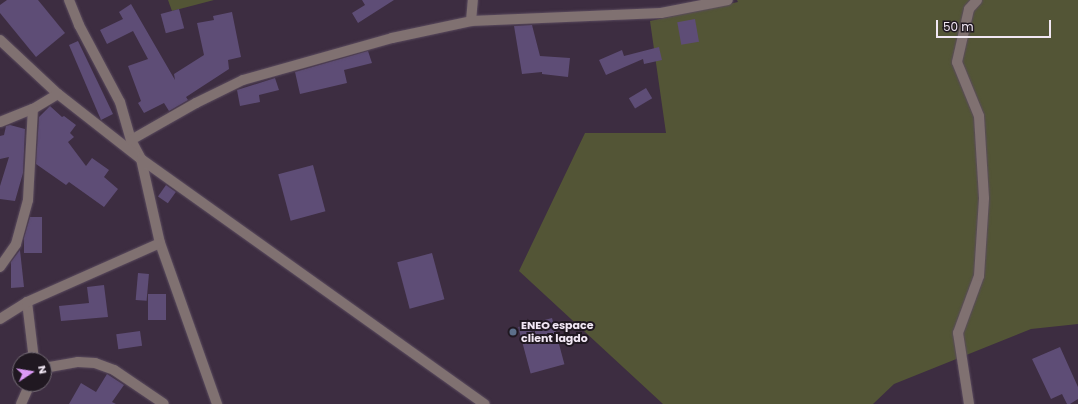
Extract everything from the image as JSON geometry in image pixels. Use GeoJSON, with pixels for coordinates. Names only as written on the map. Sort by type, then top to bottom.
{"type":"FeatureCollection","features":[{"type":"Feature","properties":{"kind":"street"},"geometry":{"type":"LineString","coordinates":[[69,0],[79,25],[120,102],[131,140],[141,159],[160,243],[218,404]]}},
{"type":"Feature","properties":{"kind":"street"},"geometry":{"type":"LineString","coordinates":[[472,21],[473,0]]}},
{"type":"Feature","properties":{"kind":"street"},"geometry":{"type":"LineString","coordinates":[[131,140],[196,103],[243,80],[392,38],[472,21],[661,13],[728,0]]}},
{"type":"Feature","properties":{"kind":"street"},"geometry":{"type":"LineString","coordinates":[[969,404],[958,334],[979,276],[984,198],[979,116],[957,62],[969,9],[977,0]]}},
{"type":"Feature","properties":{"kind":"street"},"geometry":{"type":"LineString","coordinates":[[0,40],[58,94],[141,159],[484,404]]}},
{"type":"Feature","properties":{"kind":"street"},"geometry":{"type":"LineString","coordinates":[[0,122],[33,109],[58,94]]}},
{"type":"Feature","properties":{"kind":"street"},"geometry":{"type":"LineString","coordinates":[[0,267],[16,244],[28,200],[33,109]]}},
{"type":"Feature","properties":{"kind":"street"},"geometry":{"type":"LineString","coordinates":[[0,319],[27,302],[160,243]]}},
{"type":"Feature","properties":{"kind":"street"},"geometry":{"type":"LineString","coordinates":[[27,302],[33,352]]}},
{"type":"Feature","properties":{"kind":"street"},"geometry":{"type":"LineString","coordinates":[[52,367],[78,362],[95,363],[114,370],[164,404]]}},
{"type":"Feature","properties":{"kind":"street"},"geometry":{"type":"LineString","coordinates":[[21,404],[26,392]]}},
{"type":"Feature","properties":{"kind":"green space"},"geometry":{"type":"Polygon","coordinates":[[[168,0],[214,0],[172,11],[168,0]]]}},
{"type":"Feature","properties":{"kind":"green space"},"geometry":{"type":"Polygon","coordinates":[[[737,0],[1078,0],[1078,324],[1031,329],[894,384],[873,404],[663,404],[519,271],[585,133],[666,133],[650,21],[738,2],[737,0]]]}},
{"type":"Feature","properties":{"kind":"building"},"geometry":{"type":"Polygon","coordinates":[[[7,0],[38,0],[65,33],[36,57],[0,13],[0,5],[7,0]]]}},
{"type":"Feature","properties":{"kind":"building"},"geometry":{"type":"Polygon","coordinates":[[[362,0],[394,0],[358,23],[352,13],[365,5],[362,0]]]}},
{"type":"Feature","properties":{"kind":"building"},"geometry":{"type":"Polygon","coordinates":[[[131,4],[175,80],[174,74],[204,55],[197,23],[214,20],[213,16],[232,12],[241,57],[228,60],[229,69],[186,97],[188,100],[169,111],[164,103],[144,113],[138,103],[141,101],[128,66],[148,59],[133,31],[107,44],[100,30],[123,19],[119,12],[131,4]]]}},
{"type":"Feature","properties":{"kind":"building"},"geometry":{"type":"Polygon","coordinates":[[[179,9],[184,28],[166,33],[161,14],[179,9]]]}},
{"type":"Feature","properties":{"kind":"building"},"geometry":{"type":"Polygon","coordinates":[[[695,19],[699,42],[681,45],[677,22],[695,19]]]}},
{"type":"Feature","properties":{"kind":"building"},"geometry":{"type":"Polygon","coordinates":[[[532,25],[540,56],[570,58],[568,77],[542,74],[542,72],[522,74],[514,26],[532,25]]]}},
{"type":"Feature","properties":{"kind":"building"},"geometry":{"type":"Polygon","coordinates":[[[78,41],[113,114],[101,120],[69,45],[78,41]]]}},
{"type":"Feature","properties":{"kind":"building"},"geometry":{"type":"Polygon","coordinates":[[[659,47],[662,60],[644,64],[643,59],[606,75],[599,60],[622,50],[624,56],[659,47]]]}},
{"type":"Feature","properties":{"kind":"building"},"geometry":{"type":"Polygon","coordinates":[[[368,51],[372,63],[344,70],[347,83],[300,94],[295,72],[368,51]]]}},
{"type":"Feature","properties":{"kind":"building"},"geometry":{"type":"Polygon","coordinates":[[[275,78],[279,90],[259,95],[260,102],[240,106],[237,90],[275,78]]]}},
{"type":"Feature","properties":{"kind":"building"},"geometry":{"type":"Polygon","coordinates":[[[646,88],[652,98],[635,109],[629,98],[646,88]]]}},
{"type":"Feature","properties":{"kind":"building"},"geometry":{"type":"Polygon","coordinates":[[[50,106],[62,117],[64,116],[76,125],[70,133],[74,137],[68,142],[86,166],[92,158],[109,170],[104,177],[118,189],[104,207],[69,182],[66,185],[36,164],[39,117],[50,106]]]}},
{"type":"Feature","properties":{"kind":"building"},"geometry":{"type":"Polygon","coordinates":[[[10,125],[25,129],[23,173],[15,201],[0,199],[0,186],[9,157],[0,159],[0,136],[4,135],[6,126],[10,125]]]}},
{"type":"Feature","properties":{"kind":"building"},"geometry":{"type":"Polygon","coordinates":[[[313,165],[325,211],[291,221],[278,174],[313,165]]]}},
{"type":"Feature","properties":{"kind":"building"},"geometry":{"type":"Polygon","coordinates":[[[166,185],[176,192],[168,203],[158,196],[166,185]]]}},
{"type":"Feature","properties":{"kind":"building"},"geometry":{"type":"Polygon","coordinates":[[[30,217],[42,217],[42,253],[24,253],[24,238],[30,217]]]}},
{"type":"Feature","properties":{"kind":"building"},"geometry":{"type":"Polygon","coordinates":[[[20,250],[24,287],[11,288],[11,262],[20,250]]]}},
{"type":"Feature","properties":{"kind":"building"},"geometry":{"type":"Polygon","coordinates":[[[432,253],[444,299],[410,309],[397,262],[432,253]]]}},
{"type":"Feature","properties":{"kind":"building"},"geometry":{"type":"Polygon","coordinates":[[[138,273],[149,274],[147,301],[136,300],[138,273]]]}},
{"type":"Feature","properties":{"kind":"building"},"geometry":{"type":"Polygon","coordinates":[[[104,285],[108,317],[61,321],[59,306],[89,303],[87,287],[104,285]]]}},
{"type":"Feature","properties":{"kind":"building"},"geometry":{"type":"Polygon","coordinates":[[[148,294],[166,294],[166,320],[148,320],[148,294]]]}},
{"type":"Feature","properties":{"kind":"building"},"geometry":{"type":"Polygon","coordinates":[[[552,318],[564,364],[531,373],[518,327],[552,318]]]}},
{"type":"Feature","properties":{"kind":"building"},"geometry":{"type":"Polygon","coordinates":[[[140,331],[142,346],[118,349],[116,334],[140,331]]]}},
{"type":"Feature","properties":{"kind":"building"},"geometry":{"type":"Polygon","coordinates":[[[1060,347],[1078,387],[1078,399],[1070,404],[1067,404],[1062,394],[1051,399],[1032,359],[1060,347]]]}},
{"type":"Feature","properties":{"kind":"building"},"geometry":{"type":"Polygon","coordinates":[[[107,374],[124,385],[112,402],[116,404],[69,404],[81,383],[96,392],[107,374]]]}},
{"type":"Feature","properties":{"kind":"place","name":"ENEO espace client lagdo"},"geometry":{"type":"Point","coordinates":[513,332]}}]}
